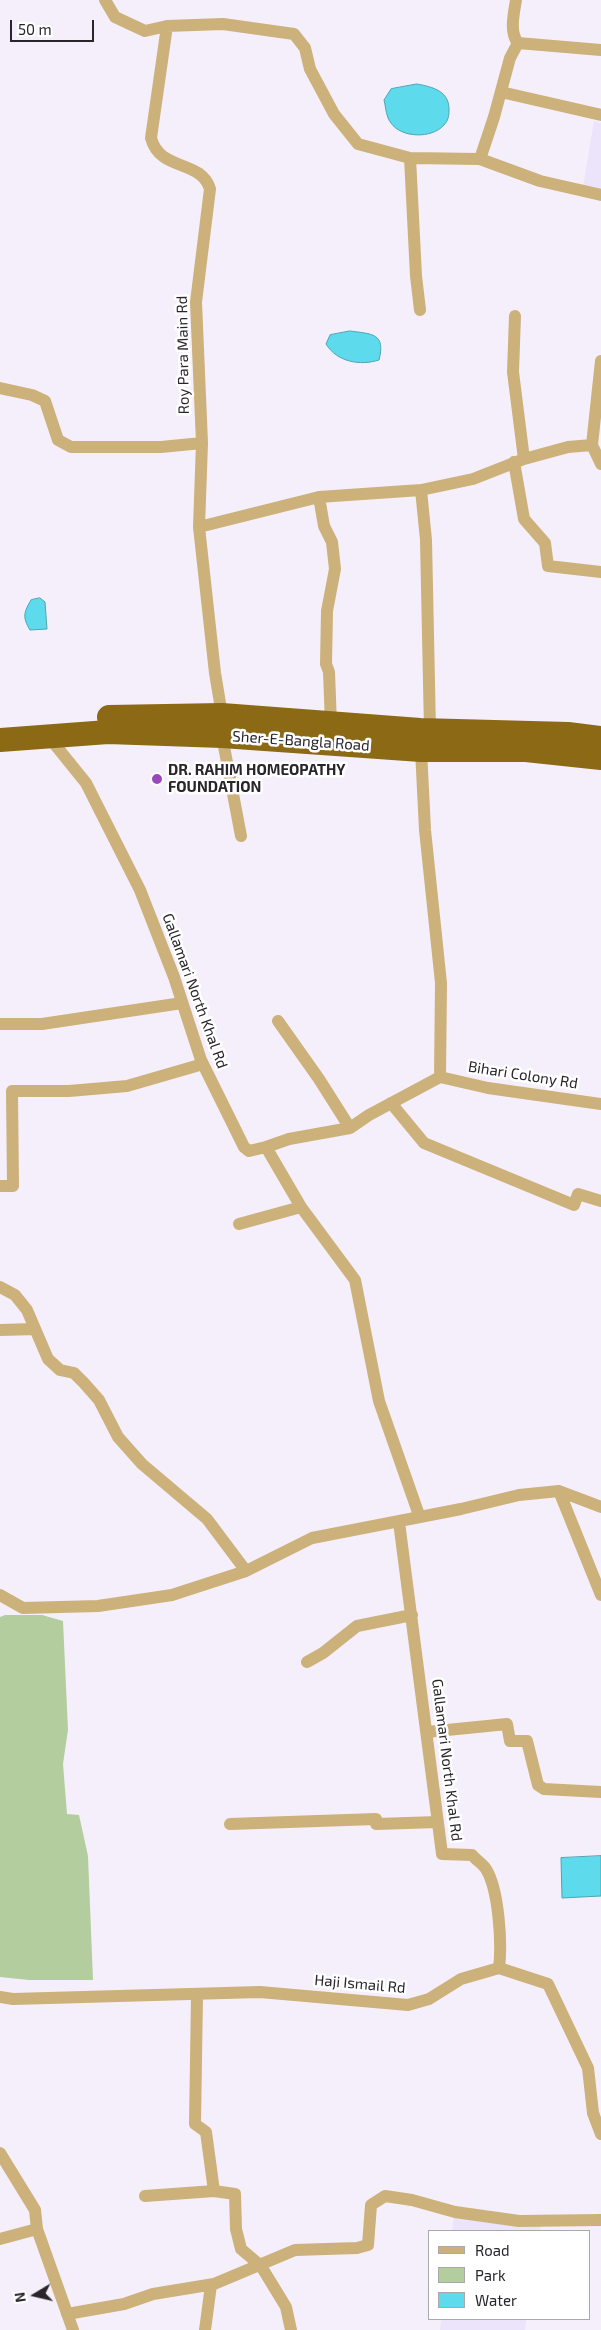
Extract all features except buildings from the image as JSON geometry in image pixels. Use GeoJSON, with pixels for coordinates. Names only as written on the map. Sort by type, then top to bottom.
{"type":"FeatureCollection","features":[{"type":"Feature","properties":{"kind":"highway","name":"Sher-E-Bangla Road"},"geometry":{"type":"LineString","coordinates":[[0,725],[80,718],[222,725],[436,740],[601,758]]}},
{"type":"Feature","properties":{"kind":"highway","name":"Sher-E-Bangla Road"},"geometry":{"type":"LineString","coordinates":[[0,740],[222,725],[332,724],[436,740],[568,734],[601,738]]}},
{"type":"Feature","properties":{"kind":"highway"},"geometry":{"type":"LineString","coordinates":[[0,725],[0,740]]}},
{"type":"Feature","properties":{"kind":"street"},"geometry":{"type":"LineString","coordinates":[[105,0],[116,18],[145,30],[167,26],[223,24],[294,34],[305,48],[310,69],[334,114],[358,144],[410,158],[480,159],[540,181],[601,195]]}},
{"type":"Feature","properties":{"kind":"street"},"geometry":{"type":"LineString","coordinates":[[516,0],[513,28],[514,38],[518,43],[601,50]]}},
{"type":"Feature","properties":{"kind":"street","name":"Roy Para Main Rd"},"geometry":{"type":"LineString","coordinates":[[167,26],[151,138],[154,148],[160,157],[202,175],[208,181],[210,189],[196,302],[202,443],[199,527],[222,725],[241,836]]}},
{"type":"Feature","properties":{"kind":"street"},"geometry":{"type":"LineString","coordinates":[[480,159],[510,58],[518,43]]}},
{"type":"Feature","properties":{"kind":"street"},"geometry":{"type":"LineString","coordinates":[[501,92],[601,115]]}},
{"type":"Feature","properties":{"kind":"street"},"geometry":{"type":"LineString","coordinates":[[410,158],[416,276],[420,310]]}},
{"type":"Feature","properties":{"kind":"street"},"geometry":{"type":"LineString","coordinates":[[515,316],[513,372],[524,519],[544,541],[548,566],[601,572]]}},
{"type":"Feature","properties":{"kind":"street"},"geometry":{"type":"LineString","coordinates":[[601,361],[592,445],[601,464]]}},
{"type":"Feature","properties":{"kind":"street"},"geometry":{"type":"LineString","coordinates":[[0,388],[32,395],[45,401],[58,440],[71,447],[161,447],[202,443]]}},
{"type":"Feature","properties":{"kind":"street"},"geometry":{"type":"LineString","coordinates":[[199,527],[319,497],[421,490],[473,479],[519,460],[568,447],[592,445]]}},
{"type":"Feature","properties":{"kind":"street"},"geometry":{"type":"LineString","coordinates":[[419,1515],[379,1401],[355,1280],[301,1207],[266,1147],[288,1139],[350,1128],[369,1115],[440,1077],[441,984],[425,830],[436,740],[426,540],[421,490]]}},
{"type":"Feature","properties":{"kind":"street"},"geometry":{"type":"LineString","coordinates":[[319,497],[324,526],[332,542],[335,569],[326,620],[326,664],[329,672],[332,724]]}},
{"type":"Feature","properties":{"kind":"street","name":"Gallamari North Khal Rd"},"geometry":{"type":"LineString","coordinates":[[48,736],[86,783],[140,890],[203,1064],[244,1147],[249,1151],[266,1147]]}},
{"type":"Feature","properties":{"kind":"street"},"geometry":{"type":"LineString","coordinates":[[0,1024],[42,1024],[182,1003]]}},
{"type":"Feature","properties":{"kind":"street"},"geometry":{"type":"LineString","coordinates":[[278,1021],[319,1079],[350,1128]]}},
{"type":"Feature","properties":{"kind":"street"},"geometry":{"type":"LineString","coordinates":[[0,1186],[13,1186],[12,1091],[69,1091],[127,1086],[203,1064]]}},
{"type":"Feature","properties":{"kind":"street","name":"Bihari Colony Rd"},"geometry":{"type":"LineString","coordinates":[[440,1077],[488,1088],[601,1104]]}},
{"type":"Feature","properties":{"kind":"street"},"geometry":{"type":"LineString","coordinates":[[391,1103],[424,1143],[574,1205],[578,1194],[601,1201]]}},
{"type":"Feature","properties":{"kind":"street"},"geometry":{"type":"LineString","coordinates":[[239,1224],[301,1207]]}},
{"type":"Feature","properties":{"kind":"street"},"geometry":{"type":"LineString","coordinates":[[0,1287],[15,1295],[27,1310],[48,1359],[60,1370],[74,1373],[84,1383],[99,1400],[118,1437],[142,1464],[207,1519],[246,1571]]}},
{"type":"Feature","properties":{"kind":"street"},"geometry":{"type":"LineString","coordinates":[[0,1330],[35,1329]]}},
{"type":"Feature","properties":{"kind":"street"},"geometry":{"type":"LineString","coordinates":[[559,1491],[601,1596]]}},
{"type":"Feature","properties":{"kind":"street"},"geometry":{"type":"LineString","coordinates":[[0,1594],[23,1608],[98,1606],[172,1595],[246,1571],[312,1538],[399,1522],[419,1515],[461,1509],[519,1495],[559,1491],[601,1507]]}},
{"type":"Feature","properties":{"kind":"street","name":"Gallamari North Khal Rd"},"geometry":{"type":"LineString","coordinates":[[399,1522],[442,1854],[472,1855],[486,1869],[498,1904],[501,1956],[499,1968]]}},
{"type":"Feature","properties":{"kind":"street"},"geometry":{"type":"LineString","coordinates":[[308,1662],[323,1653],[357,1626],[412,1615]]}},
{"type":"Feature","properties":{"kind":"street"},"geometry":{"type":"LineString","coordinates":[[427,1732],[507,1724],[510,1741],[527,1741],[538,1785],[544,1789],[601,1792]]}},
{"type":"Feature","properties":{"kind":"street"},"geometry":{"type":"LineString","coordinates":[[230,1824],[376,1819],[376,1824],[438,1822]]}},
{"type":"Feature","properties":{"kind":"street"},"geometry":{"type":"LineString","coordinates":[[499,1968],[548,1984],[588,2068],[596,2090],[593,2113],[601,2134]]}},
{"type":"Feature","properties":{"kind":"street","name":"Haji Ismail Rd"},"geometry":{"type":"LineString","coordinates":[[0,1996],[13,1999],[260,1992],[408,2005],[429,1999],[461,1979],[499,1968]]}},
{"type":"Feature","properties":{"kind":"street"},"geometry":{"type":"LineString","coordinates":[[197,1994],[195,2124],[206,2132],[214,2191]]}},
{"type":"Feature","properties":{"kind":"street"},"geometry":{"type":"LineString","coordinates":[[0,2153],[35,2210],[37,2229],[73,2330]]}},
{"type":"Feature","properties":{"kind":"street"},"geometry":{"type":"LineString","coordinates":[[145,2196],[214,2191],[235,2194],[236,2230],[241,2249],[261,2266],[286,2307],[291,2330]]}},
{"type":"Feature","properties":{"kind":"street"},"geometry":{"type":"LineString","coordinates":[[67,2314],[124,2304],[153,2294],[211,2285],[261,2266],[295,2250],[357,2248],[368,2245],[371,2205],[385,2196],[412,2200],[455,2212],[520,2221],[601,2220]]}},
{"type":"Feature","properties":{"kind":"street"},"geometry":{"type":"LineString","coordinates":[[0,2239],[37,2229]]}},
{"type":"Feature","properties":{"kind":"street"},"geometry":{"type":"LineString","coordinates":[[205,2330],[211,2285]]}},
{"type":"Feature","properties":{"kind":"shaded area"},"geometry":{"type":"Polygon","coordinates":[[[594,121],[601,123],[601,191],[583,187],[594,121]]]}},
{"type":"Feature","properties":{"kind":"shaded area"},"geometry":{"type":"Polygon","coordinates":[[[454,2216],[541,2224],[540,2230],[452,2230],[454,2216]]]}},
{"type":"Feature","properties":{"kind":"shaded area"},"geometry":{"type":"Polygon","coordinates":[[[441,2320],[526,2320],[525,2330],[440,2330],[441,2320]]]}},
{"type":"Feature","properties":{"kind":"green space"},"geometry":{"type":"Polygon","coordinates":[[[5,1615],[42,1615],[63,1621],[68,1730],[63,1764],[67,1814],[79,1815],[88,1856],[93,1980],[29,1980],[0,1977],[0,1617],[5,1615]]]}},
{"type":"Feature","properties":{"kind":"water"},"geometry":{"type":"Polygon","coordinates":[[[417,84],[444,94],[449,104],[447,120],[439,130],[432,133],[417,135],[402,132],[391,123],[386,112],[384,100],[391,89],[417,84]]]}},
{"type":"Feature","properties":{"kind":"water"},"geometry":{"type":"Polygon","coordinates":[[[350,331],[371,334],[379,340],[381,351],[379,360],[364,363],[343,359],[336,355],[326,344],[330,335],[350,331]]]}},
{"type":"Feature","properties":{"kind":"water"},"geometry":{"type":"Polygon","coordinates":[[[40,598],[45,602],[47,629],[30,630],[26,622],[25,611],[31,600],[40,598]]]}},
{"type":"Feature","properties":{"kind":"water"},"geometry":{"type":"Polygon","coordinates":[[[601,1856],[601,1896],[562,1898],[561,1858],[601,1856]]]}},
{"type":"Feature","properties":{"kind":"place","name":"DR. RAHIM HOMEOPATHY FOUNDATION"},"geometry":{"type":"Point","coordinates":[157,779]}}]}
